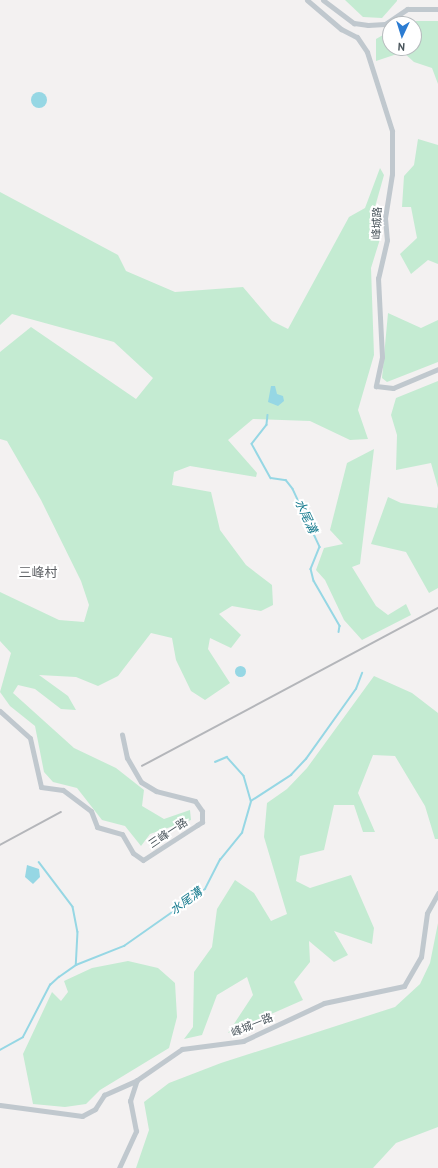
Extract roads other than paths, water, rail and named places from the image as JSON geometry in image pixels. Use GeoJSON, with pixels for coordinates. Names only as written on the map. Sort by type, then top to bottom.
{"type":"FeatureCollection","features":[{"type":"Feature","properties":{"kind":"street","name":"峰城路"},"geometry":{"type":"LineString","coordinates":[[307,0],[341,29],[357,37],[367,52],[392,132],[392,174],[385,218],[387,240],[378,278],[382,357],[376,386],[393,388],[438,369]]}},
{"type":"Feature","properties":{"kind":"street"},"geometry":{"type":"LineString","coordinates":[[323,0],[354,24],[385,24],[407,9],[438,9]]}},
{"type":"Feature","properties":{"kind":"street","name":"三峰一路"},"geometry":{"type":"LineString","coordinates":[[0,711],[30,738],[40,787],[62,790],[91,812],[98,827],[122,834],[133,853],[143,860],[202,822],[202,811],[195,801],[156,791],[141,782],[127,758],[122,735]]}},
{"type":"Feature","properties":{"kind":"street","name":"峰城一路"},"geometry":{"type":"LineString","coordinates":[[0,1105],[82,1116],[95,1110],[111,1090],[137,1080],[182,1049],[243,1041],[324,1002],[404,986],[421,957],[427,913],[438,893]]}},
{"type":"Feature","properties":{"kind":"street"},"geometry":{"type":"LineString","coordinates":[[119,1168],[136,1131],[130,1106],[137,1080]]}},
{"type":"Feature","properties":{"kind":"water"},"geometry":{"type":"Polygon","coordinates":[[[39,92],[45,94],[47,100],[45,106],[39,108],[33,106],[31,100],[33,94],[39,92]]]}},
{"type":"Feature","properties":{"kind":"water"},"geometry":{"type":"Polygon","coordinates":[[[271,386],[275,386],[277,394],[283,396],[284,401],[278,406],[268,402],[271,386]]]}},
{"type":"Feature","properties":{"kind":"water"},"geometry":{"type":"Polygon","coordinates":[[[240,665],[244,667],[246,671],[244,675],[240,677],[236,675],[234,671],[236,667],[240,665]]]}},
{"type":"Feature","properties":{"kind":"water"},"geometry":{"type":"Polygon","coordinates":[[[27,865],[39,869],[40,877],[33,884],[25,877],[27,865]]]}},
{"type":"Feature","properties":{"kind":"waterway","name":"水尾溝"},"geometry":{"type":"LineString","coordinates":[[268,415],[267,425],[252,444],[271,478],[286,480],[293,489],[320,547],[311,569],[314,581],[340,626],[339,632]]}},
{"type":"Feature","properties":{"kind":"waterway","name":"水尾溝"},"geometry":{"type":"LineString","coordinates":[[0,1050],[23,1037],[50,985],[59,977],[76,965],[124,946],[205,889],[220,860],[242,833],[251,801],[291,775],[306,759],[356,689],[362,673]]}},
{"type":"Feature","properties":{"kind":"waterway"},"geometry":{"type":"LineString","coordinates":[[215,762],[227,757],[244,776],[251,801]]}},
{"type":"Feature","properties":{"kind":"waterway"},"geometry":{"type":"LineString","coordinates":[[39,862],[73,907],[78,932],[76,965]]}},
{"type":"Feature","properties":{"kind":"railway"},"geometry":{"type":"LineString","coordinates":[[142,766],[438,608]]}},
{"type":"Feature","properties":{"kind":"railway"},"geometry":{"type":"LineString","coordinates":[[0,845],[61,812]]}},
{"type":"Feature","properties":{"kind":"district","name":"三峰村"},"geometry":{"type":"Point","coordinates":[38,573]}}]}
